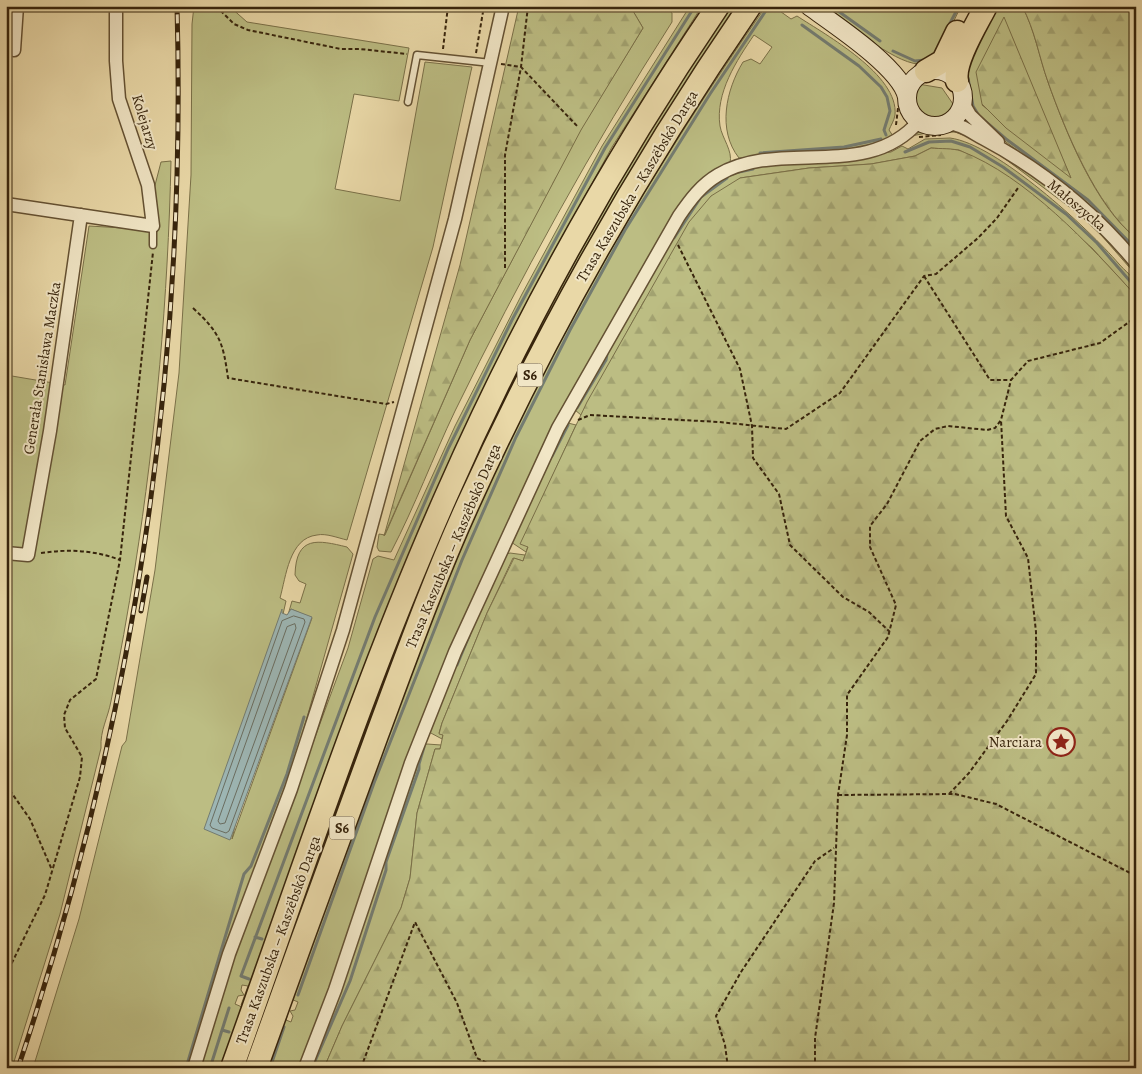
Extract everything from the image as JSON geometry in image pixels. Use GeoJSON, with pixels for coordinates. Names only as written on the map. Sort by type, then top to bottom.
{"type":"FeatureCollection","features":[{"type":"Feature","properties":{"kind":"highway","name":"Trasa Kaszubska – Kaszëbskô Darga"},"geometry":{"type":"LineString","coordinates":[[232,1068],[360,709],[468,446],[526,327],[591,207],[659,94],[718,6]]}},
{"type":"Feature","properties":{"kind":"highway","name":"Trasa Kaszubska – Kaszëbskô Darga"},"geometry":{"type":"LineString","coordinates":[[256,1068],[412,641],[466,507],[549,338],[614,220],[682,109],[750,6]]}},
{"type":"Feature","properties":{"kind":"highway"},"geometry":{"type":"LineString","coordinates":[[924,72],[943,61],[970,6]]}},
{"type":"Feature","properties":{"kind":"highway"},"geometry":{"type":"LineString","coordinates":[[960,91],[958,66],[986,6]]}},
{"type":"Feature","properties":{"kind":"main road"},"geometry":{"type":"LineString","coordinates":[[809,6],[870,50],[907,69],[924,72],[946,72],[960,91],[957,114],[945,129],[919,121],[902,100],[903,85],[870,50]]}},
{"type":"Feature","properties":{"kind":"main road"},"geometry":{"type":"LineString","coordinates":[[902,100],[910,84],[924,72]]}},
{"type":"Feature","properties":{"kind":"street"},"geometry":{"type":"LineString","coordinates":[[14,50],[17,6]]}},
{"type":"Feature","properties":{"kind":"street","name":"Kolejarzy"},"geometry":{"type":"LineString","coordinates":[[116,6],[116,61],[120,99],[148,185],[153,226]]}},
{"type":"Feature","properties":{"kind":"street"},"geometry":{"type":"LineString","coordinates":[[194,1068],[229,954],[291,789],[343,630],[455,219],[503,6]]}},
{"type":"Feature","properties":{"kind":"street","name":"Małoszycka"},"geometry":{"type":"LineString","coordinates":[[960,91],[970,115],[1011,154],[1085,210],[1136,264]]}},
{"type":"Feature","properties":{"kind":"street"},"geometry":{"type":"LineString","coordinates":[[305,1068],[335,990],[411,763],[459,644],[520,507],[562,422],[679,216],[703,186],[716,176],[735,166],[766,160],[844,156],[869,152],[896,140],[919,121]]}},
{"type":"Feature","properties":{"kind":"street","name":"Małoszycka"},"geometry":{"type":"LineString","coordinates":[[945,129],[962,126],[1011,154]]}},
{"type":"Feature","properties":{"kind":"street"},"geometry":{"type":"LineString","coordinates":[[6,204],[153,226]]}},
{"type":"Feature","properties":{"kind":"street","name":"Generała Stanisława Maczka"},"geometry":{"type":"LineString","coordinates":[[28,555],[50,431],[81,215]]}},
{"type":"Feature","properties":{"kind":"street"},"geometry":{"type":"LineString","coordinates":[[6,553],[28,555]]}},
{"type":"Feature","properties":{"kind":"lane"},"geometry":{"type":"LineString","coordinates":[[408,102],[417,55],[491,63]]}},
{"type":"Feature","properties":{"kind":"lane","name":"Kolejarzy"},"geometry":{"type":"LineString","coordinates":[[153,226],[153,245]]}},
{"type":"Feature","properties":{"kind":"path"},"geometry":{"type":"LineString","coordinates":[[216,6],[234,24],[248,30],[340,49],[360,49],[417,55]]}},
{"type":"Feature","properties":{"kind":"path"},"geometry":{"type":"LineString","coordinates":[[442,58],[448,6]]}},
{"type":"Feature","properties":{"kind":"path"},"geometry":{"type":"LineString","coordinates":[[475,62],[484,6]]}},
{"type":"Feature","properties":{"kind":"path"},"geometry":{"type":"LineString","coordinates":[[505,268],[506,154],[521,67],[528,6]]}},
{"type":"Feature","properties":{"kind":"path"},"geometry":{"type":"LineString","coordinates":[[491,63],[521,67],[578,127]]}},
{"type":"Feature","properties":{"kind":"path"},"geometry":{"type":"LineString","coordinates":[[896,129],[902,100]]}},
{"type":"Feature","properties":{"kind":"path"},"geometry":{"type":"LineString","coordinates":[[914,140],[945,129]]}},
{"type":"Feature","properties":{"kind":"path"},"geometry":{"type":"LineString","coordinates":[[578,420],[590,415],[718,422],[786,429],[840,393],[924,276],[936,274],[978,238],[997,218],[1018,188]]}},
{"type":"Feature","properties":{"kind":"path"},"geometry":{"type":"LineString","coordinates":[[6,975],[45,895],[80,777],[82,756],[65,728],[64,715],[70,700],[96,679],[120,560],[150,294],[153,245]]}},
{"type":"Feature","properties":{"kind":"path"},"geometry":{"type":"LineString","coordinates":[[678,245],[740,370],[752,426],[753,458],[779,494],[790,545],[843,598],[869,612],[890,632]]}},
{"type":"Feature","properties":{"kind":"path"},"geometry":{"type":"LineString","coordinates":[[924,276],[990,380],[1011,380]]}},
{"type":"Feature","properties":{"kind":"path"},"geometry":{"type":"LineString","coordinates":[[193,308],[209,323],[224,347],[228,378],[386,404],[394,402],[405,407]]}},
{"type":"Feature","properties":{"kind":"path"},"geometry":{"type":"LineString","coordinates":[[949,794],[969,773],[1007,721],[1036,674],[1036,632],[1028,558],[1006,516],[1001,420],[1011,380],[1028,361],[1100,343],[1136,317]]}},
{"type":"Feature","properties":{"kind":"path"},"geometry":{"type":"LineString","coordinates":[[814,1068],[814,1038],[834,903],[838,795],[845,757],[847,695],[890,632],[896,605],[870,547],[870,526],[887,504],[920,441],[935,429],[948,426],[987,430],[995,428],[1001,420]]}},
{"type":"Feature","properties":{"kind":"path"},"geometry":{"type":"LineString","coordinates":[[28,555],[81,550],[102,553],[120,560]]}},
{"type":"Feature","properties":{"kind":"path"},"geometry":{"type":"LineString","coordinates":[[6,785],[30,819],[52,870]]}},
{"type":"Feature","properties":{"kind":"path"},"geometry":{"type":"LineString","coordinates":[[838,795],[949,794],[996,804],[1136,876]]}},
{"type":"Feature","properties":{"kind":"path"},"geometry":{"type":"LineString","coordinates":[[728,1068],[725,1045],[716,1016],[741,972],[815,862],[835,847]]}},
{"type":"Feature","properties":{"kind":"path"},"geometry":{"type":"LineString","coordinates":[[361,1068],[415,922],[457,1003],[477,1058],[497,1068]]}},
{"type":"Feature","properties":{"kind":"path"},"geometry":{"type":"LineString","coordinates":[[658,1068],[662,1066],[665,1068]]}},
{"type":"Feature","properties":{"kind":"green space"},"geometry":{"type":"Polygon","coordinates":[[[194,6],[229,6],[247,22],[409,48],[399,101],[354,94],[335,189],[400,201],[425,62],[472,67],[433,247],[347,540],[324,535],[308,538],[300,543],[290,560],[287,570],[280,598],[286,601],[232,839],[312,618],[291,609],[288,615],[292,601],[300,603],[306,584],[299,581],[295,575],[299,553],[304,547],[318,542],[347,547],[353,554],[292,771],[190,1068],[33,1068],[79,919],[122,746],[126,741],[155,570],[179,373],[191,175],[192,24],[194,6]]]}},
{"type":"Feature","properties":{"kind":"green space"},"geometry":{"type":"Polygon","coordinates":[[[519,6],[636,6],[633,11],[643,28],[581,130],[470,340],[384,536],[460,265],[519,6]]]}},
{"type":"Feature","properties":{"kind":"green space"},"geometry":{"type":"Polygon","coordinates":[[[636,6],[664,6],[672,13],[672,22],[613,117],[531,262],[455,411],[391,552],[379,551],[377,547],[379,534],[385,535],[470,340],[581,129],[643,28],[633,11],[636,6]]]}},
{"type":"Feature","properties":{"kind":"green space"},"geometry":{"type":"Polygon","coordinates":[[[690,6],[702,6],[612,147],[541,276],[485,385],[243,1005],[241,1005],[248,986],[242,985],[241,990],[244,995],[238,996],[235,1004],[242,1007],[221,1068],[198,1068],[221,991],[348,648],[373,559],[378,556],[394,560],[455,426],[522,294],[602,146],[690,6]]]}},
{"type":"Feature","properties":{"kind":"green space"},"geometry":{"type":"Polygon","coordinates":[[[728,6],[740,6],[566,290],[247,1068],[241,1068],[381,679],[475,451],[589,229],[728,6]]]}},
{"type":"Feature","properties":{"kind":"green space"},"geometry":{"type":"Polygon","coordinates":[[[766,6],[779,6],[777,9],[791,19],[797,16],[842,45],[873,71],[885,85],[893,100],[895,115],[889,130],[893,136],[857,149],[739,158],[732,147],[728,135],[726,110],[728,97],[743,62],[751,59],[760,64],[772,47],[754,35],[734,66],[721,101],[720,126],[729,149],[730,163],[699,185],[515,509],[300,1068],[267,1068],[291,1001],[286,1020],[291,1022],[293,1016],[290,1011],[295,1010],[298,1002],[291,999],[405,682],[456,558],[513,432],[579,306],[650,184],[687,124],[766,6]]]}},
{"type":"Feature","properties":{"kind":"green space"},"geometry":{"type":"Polygon","coordinates":[[[824,6],[961,6],[938,54],[918,64],[907,62],[883,49],[824,6]]]}},
{"type":"Feature","properties":{"kind":"green space"},"geometry":{"type":"Polygon","coordinates":[[[994,6],[1022,6],[1030,24],[1055,101],[1083,166],[1107,207],[1136,238],[1136,254],[1089,204],[1006,142],[976,116],[969,102],[964,75],[994,6]],[[1012,37],[982,105],[1070,176],[1012,37]]]}},
{"type":"Feature","properties":{"kind":"green space"},"geometry":{"type":"Polygon","coordinates":[[[1022,6],[1136,6],[1136,238],[1121,224],[1108,207],[1083,166],[1055,101],[1030,24],[1022,6]]]}},
{"type":"Feature","properties":{"kind":"green space"},"geometry":{"type":"Polygon","coordinates":[[[1004,17],[1071,178],[1006,128],[982,104],[976,72],[1004,17]]]}},
{"type":"Feature","properties":{"kind":"green space"},"geometry":{"type":"Polygon","coordinates":[[[918,84],[942,88],[953,104],[951,112],[943,117],[935,118],[921,113],[914,101],[914,93],[918,84]]]}},
{"type":"Feature","properties":{"kind":"green space"},"geometry":{"type":"Polygon","coordinates":[[[952,128],[989,147],[1003,155],[1045,184],[1093,225],[1136,272],[1136,275],[1102,236],[1080,215],[1000,155],[969,137],[955,132],[927,133],[911,136],[922,131],[952,128]]]}},
{"type":"Feature","properties":{"kind":"green space"},"geometry":{"type":"Polygon","coordinates":[[[950,138],[969,144],[992,155],[1016,171],[1064,210],[1105,248],[1131,276],[1136,285],[1136,296],[1092,248],[1023,188],[985,163],[959,150],[931,148],[915,156],[871,164],[809,168],[740,178],[644,301],[581,415],[575,410],[673,235],[699,198],[718,181],[752,167],[891,152],[902,146],[908,149],[925,139],[950,138]]]}},
{"type":"Feature","properties":{"kind":"green space"},"geometry":{"type":"Polygon","coordinates":[[[931,148],[961,151],[985,162],[1033,194],[1078,234],[1136,296],[1136,1068],[324,1068],[342,1026],[401,908],[410,878],[417,813],[435,749],[440,749],[443,735],[439,734],[442,723],[487,613],[514,558],[523,561],[528,547],[520,544],[587,402],[689,222],[711,196],[740,178],[809,168],[871,164],[915,156],[931,148]]]}},
{"type":"Feature","properties":{"kind":"green space"},"geometry":{"type":"Polygon","coordinates":[[[171,161],[164,314],[155,416],[142,517],[121,651],[110,707],[104,724],[101,748],[60,914],[12,1068],[6,1068],[6,375],[65,385],[89,226],[158,230],[154,189],[161,162],[171,161]]]}},
{"type":"Feature","properties":{"kind":"green space"},"geometry":{"type":"Polygon","coordinates":[[[568,423],[576,425],[521,544],[528,546],[526,552],[511,542],[568,423]]]}},
{"type":"Feature","properties":{"kind":"green space"},"geometry":{"type":"Polygon","coordinates":[[[510,553],[525,555],[523,561],[513,558],[487,613],[442,723],[439,733],[443,734],[442,739],[429,732],[438,704],[503,555],[510,553]]]}},
{"type":"Feature","properties":{"kind":"green space"},"geometry":{"type":"Polygon","coordinates":[[[424,745],[441,745],[440,749],[435,749],[417,813],[410,878],[401,908],[342,1026],[324,1068],[309,1068],[399,811],[403,807],[417,768],[416,763],[424,745]]]}},
{"type":"Feature","properties":{"kind":"water"},"geometry":{"type":"Polygon","coordinates":[[[282,609],[282,613],[287,615],[291,609],[312,617],[230,840],[204,829],[282,609]]]}},
{"type":"Feature","properties":{"kind":"waterway"},"geometry":{"type":"LineString","coordinates":[[241,976],[375,617],[448,449],[512,320],[605,148],[695,6]]}},
{"type":"Feature","properties":{"kind":"waterway"},"geometry":{"type":"LineString","coordinates":[[298,995],[374,783],[462,560],[516,437],[570,330],[625,230],[710,94],[769,6]]}},
{"type":"Feature","properties":{"kind":"waterway"},"geometry":{"type":"LineString","coordinates":[[831,6],[880,41]]}},
{"type":"Feature","properties":{"kind":"waterway"},"geometry":{"type":"LineString","coordinates":[[948,27],[959,6]]}},
{"type":"Feature","properties":{"kind":"waterway"},"geometry":{"type":"LineString","coordinates":[[802,25],[859,66],[881,87],[887,97],[890,111],[884,130],[886,135]]}},
{"type":"Feature","properties":{"kind":"waterway"},"geometry":{"type":"LineString","coordinates":[[893,51],[915,61],[925,60]]}},
{"type":"Feature","properties":{"kind":"waterway"},"geometry":{"type":"LineString","coordinates":[[968,78],[973,106],[979,116],[1006,139],[1088,200],[1136,249]]}},
{"type":"Feature","properties":{"kind":"waterway"},"geometry":{"type":"LineString","coordinates":[[760,153],[844,147],[881,139]]}},
{"type":"Feature","properties":{"kind":"waterway"},"geometry":{"type":"LineString","coordinates":[[905,152],[929,142],[951,141],[970,147],[1003,167],[1066,214],[1097,243],[1136,288]]}},
{"type":"Feature","properties":{"kind":"waterway"},"geometry":{"type":"LineString","coordinates":[[739,172],[753,169]]}},
{"type":"Feature","properties":{"kind":"waterway"},"geometry":{"type":"LineString","coordinates":[[674,238],[701,197],[727,178]]}},
{"type":"Feature","properties":{"kind":"waterway"},"geometry":{"type":"LineString","coordinates":[[577,408],[606,360],[607,354]]}},
{"type":"Feature","properties":{"kind":"waterway"},"geometry":{"type":"LineString","coordinates":[[552,456],[568,425]]}},
{"type":"Feature","properties":{"kind":"waterway"},"geometry":{"type":"LineString","coordinates":[[457,665],[469,636]]}},
{"type":"Feature","properties":{"kind":"waterway"},"geometry":{"type":"LineString","coordinates":[[186,1068],[244,874],[251,866],[287,774],[304,717]]}},
{"type":"Feature","properties":{"kind":"waterway"},"geometry":{"type":"LineString","coordinates":[[312,1068],[350,981],[386,870],[386,862],[419,769],[424,747]]}},
{"type":"Feature","properties":{"kind":"waterway"},"geometry":{"type":"LineString","coordinates":[[255,937],[262,939]]}},
{"type":"Feature","properties":{"kind":"waterway"},"geometry":{"type":"LineString","coordinates":[[241,976],[249,979]]}},
{"type":"Feature","properties":{"kind":"waterway"},"geometry":{"type":"LineString","coordinates":[[210,1068],[229,1008]]}},
{"type":"Feature","properties":{"kind":"waterway"},"geometry":{"type":"LineString","coordinates":[[270,1068],[284,1027]]}},
{"type":"Feature","properties":{"kind":"waterway"},"geometry":{"type":"LineString","coordinates":[[222,1030],[229,1032]]}},
{"type":"Feature","properties":{"kind":"railway"},"geometry":{"type":"LineString","coordinates":[[18,1068],[58,939],[93,809],[121,677],[144,544],[161,410],[173,276],[178,141],[177,6]]}},
{"type":"Feature","properties":{"kind":"railway"},"geometry":{"type":"LineString","coordinates":[[141,611],[147,577]]}},
{"type":"Feature","properties":{"kind":"place","name":"Narciara"},"geometry":{"type":"Point","coordinates":[1061,742]}}]}
